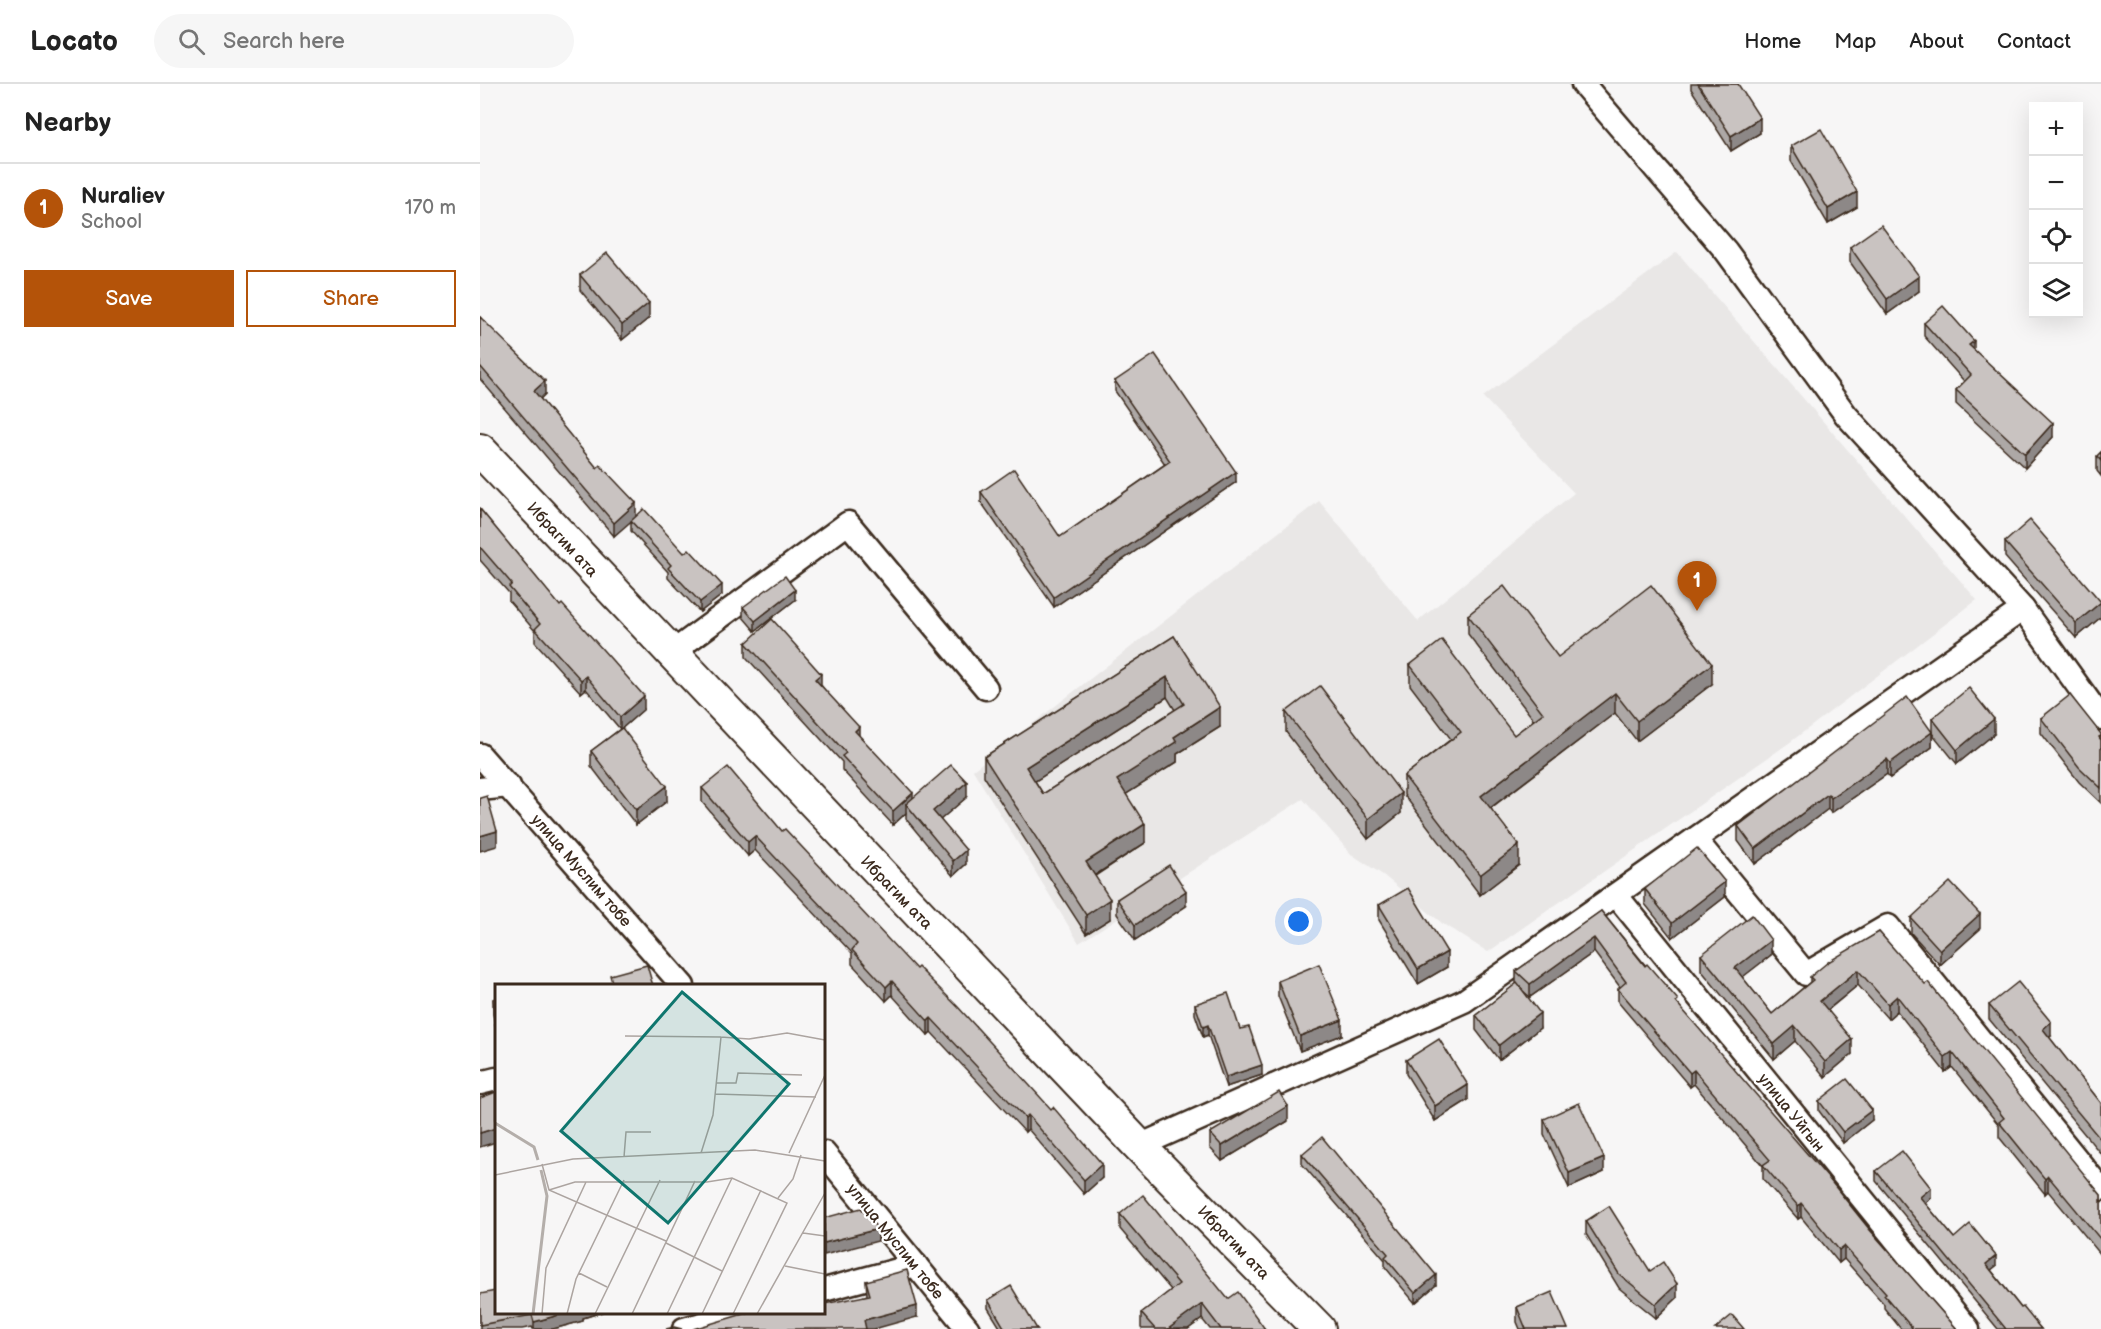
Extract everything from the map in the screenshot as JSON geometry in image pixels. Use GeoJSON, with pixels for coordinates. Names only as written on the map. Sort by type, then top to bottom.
{"type":"FeatureCollection","features":[{"type":"Feature","properties":{"kind":"street"},"geometry":{"type":"LineString","coordinates":[[1583,84],[1726,251],[1846,415],[2023,609],[2101,718]]}},
{"type":"Feature","properties":{"kind":"street","name":"Ибрагим ата"},"geometry":{"type":"LineString","coordinates":[[480,450],[670,654],[1140,1146],[1319,1329]]}},
{"type":"Feature","properties":{"kind":"street"},"geometry":{"type":"LineString","coordinates":[[670,654],[848,523],[986,688]]}},
{"type":"Feature","properties":{"kind":"street"},"geometry":{"type":"LineString","coordinates":[[1140,1146],[1464,1001],[2023,609]]}},
{"type":"Feature","properties":{"kind":"street","name":"улица Муслим тобе"},"geometry":{"type":"LineString","coordinates":[[480,755],[681,984]]}},
{"type":"Feature","properties":{"kind":"street"},"geometry":{"type":"LineString","coordinates":[[480,789],[509,786]]}},
{"type":"Feature","properties":{"kind":"street"},"geometry":{"type":"LineString","coordinates":[[1695,839],[1806,974],[1888,926],[2101,1189]]}},
{"type":"Feature","properties":{"kind":"street","name":"улица Уйгын"},"geometry":{"type":"LineString","coordinates":[[1616,895],[1968,1329]]}},
{"type":"Feature","properties":{"kind":"street"},"geometry":{"type":"LineString","coordinates":[[480,1083],[495,1079]]}},
{"type":"Feature","properties":{"kind":"street","name":"улица Муслим тобе"},"geometry":{"type":"LineString","coordinates":[[825,1154],[968,1329]]}},
{"type":"Feature","properties":{"kind":"street"},"geometry":{"type":"LineString","coordinates":[[825,1290],[916,1265]]}},
{"type":"Feature","properties":{"kind":"street"},"geometry":{"type":"LineString","coordinates":[[684,1329],[737,1314]]}},
{"type":"Feature","properties":{"kind":"shaded area"},"geometry":{"type":"Polygon","coordinates":[[[1677,252],[1977,600],[1789,743],[1488,952],[1443,924],[1383,875],[1351,854],[1303,799],[1079,943],[973,770],[1319,501],[1418,621],[1574,493],[1483,397],[1677,252]]]}},
{"type":"Feature","properties":{"kind":"building"},"geometry":{"type":"Polygon","coordinates":[[[1698,84],[1738,84],[1760,118],[1731,136],[1698,84]]]}},
{"type":"Feature","properties":{"kind":"building"},"geometry":{"type":"Polygon","coordinates":[[[1821,129],[1857,192],[1828,209],[1791,146],[1821,129]]]}},
{"type":"Feature","properties":{"kind":"building"},"geometry":{"type":"Polygon","coordinates":[[[1881,225],[1919,276],[1887,299],[1850,247],[1881,225]]]}},
{"type":"Feature","properties":{"kind":"building"},"geometry":{"type":"Polygon","coordinates":[[[607,253],[649,303],[622,325],[580,275],[607,253]]]}},
{"type":"Feature","properties":{"kind":"building"},"geometry":{"type":"Polygon","coordinates":[[[1943,306],[1974,341],[1969,345],[2053,423],[2025,454],[1956,390],[1971,375],[1924,323],[1943,306]]]}},
{"type":"Feature","properties":{"kind":"building"},"geometry":{"type":"Polygon","coordinates":[[[480,317],[545,381],[534,391],[597,468],[600,465],[636,503],[614,523],[480,366],[480,317]]]}},
{"type":"Feature","properties":{"kind":"building"},"geometry":{"type":"Polygon","coordinates":[[[1155,354],[1236,472],[1054,597],[981,492],[1014,469],[1060,537],[1170,461],[1115,381],[1155,354]]]}},
{"type":"Feature","properties":{"kind":"building"},"geometry":{"type":"Polygon","coordinates":[[[480,509],[560,606],[562,604],[644,696],[620,717],[586,676],[581,680],[535,629],[540,624],[509,587],[512,584],[480,547],[480,509]]]}},
{"type":"Feature","properties":{"kind":"building"},"geometry":{"type":"Polygon","coordinates":[[[644,509],[684,553],[689,549],[722,585],[700,602],[668,568],[671,565],[631,521],[644,509]]]}},
{"type":"Feature","properties":{"kind":"building"},"geometry":{"type":"Polygon","coordinates":[[[2030,520],[2101,602],[2076,623],[2005,542],[2030,520]]]}},
{"type":"Feature","properties":{"kind":"building"},"geometry":{"type":"Polygon","coordinates":[[[785,576],[795,590],[755,621],[743,607],[785,576]]]}},
{"type":"Feature","properties":{"kind":"building"},"geometry":{"type":"Polygon","coordinates":[[[1651,585],[1712,664],[1637,721],[1615,693],[1481,796],[1519,845],[1480,875],[1404,776],[1461,732],[1410,665],[1442,640],[1514,735],[1543,713],[1468,615],[1504,586],[1558,657],[1651,585]]]}},
{"type":"Feature","properties":{"kind":"building"},"geometry":{"type":"Polygon","coordinates":[[[772,619],[821,674],[815,679],[859,727],[855,731],[913,793],[893,811],[842,756],[846,753],[746,643],[772,619]]]}},
{"type":"Feature","properties":{"kind":"building"},"geometry":{"type":"Polygon","coordinates":[[[1174,636],[1220,707],[1174,737],[1177,742],[1117,780],[1145,824],[1086,862],[1110,899],[1086,915],[984,757],[1174,636]],[[1167,677],[1026,767],[1043,794],[1184,704],[1167,677]]]}},
{"type":"Feature","properties":{"kind":"building"},"geometry":{"type":"Polygon","coordinates":[[[1320,686],[1401,793],[1368,819],[1286,712],[1320,686]]]}},
{"type":"Feature","properties":{"kind":"building"},"geometry":{"type":"Polygon","coordinates":[[[1969,688],[1994,719],[1957,750],[1932,718],[1969,688]]]}},
{"type":"Feature","properties":{"kind":"building"},"geometry":{"type":"Polygon","coordinates":[[[2070,695],[2101,734],[2099,737],[2101,740],[2101,788],[2079,767],[2041,718],[2070,695]]]}},
{"type":"Feature","properties":{"kind":"building"},"geometry":{"type":"Polygon","coordinates":[[[1907,697],[1932,732],[1890,763],[1887,759],[1831,798],[1828,794],[1755,849],[1738,826],[1907,697]]]}},
{"type":"Feature","properties":{"kind":"building"},"geometry":{"type":"Polygon","coordinates":[[[622,728],[667,786],[636,810],[591,751],[622,728]]]}},
{"type":"Feature","properties":{"kind":"building"},"geometry":{"type":"Polygon","coordinates":[[[951,765],[967,782],[933,811],[966,850],[953,861],[906,804],[951,765]]]}},
{"type":"Feature","properties":{"kind":"building"},"geometry":{"type":"Polygon","coordinates":[[[728,767],[782,831],[785,829],[916,969],[918,967],[958,1007],[1051,1109],[1053,1107],[1102,1164],[1084,1180],[1028,1115],[1025,1118],[931,1018],[928,1021],[892,981],[886,987],[852,950],[857,944],[755,836],[748,842],[702,788],[728,767]]]}},
{"type":"Feature","properties":{"kind":"building"},"geometry":{"type":"Polygon","coordinates":[[[487,796],[497,831],[480,836],[480,798],[487,796]]]}},
{"type":"Feature","properties":{"kind":"building"},"geometry":{"type":"Polygon","coordinates":[[[1697,848],[1725,882],[1672,923],[1645,889],[1697,848]]]}},
{"type":"Feature","properties":{"kind":"building"},"geometry":{"type":"Polygon","coordinates":[[[1169,865],[1186,891],[1135,925],[1117,899],[1169,865]]]}},
{"type":"Feature","properties":{"kind":"building"},"geometry":{"type":"Polygon","coordinates":[[[1950,882],[1980,914],[1940,950],[1911,918],[1950,882]]]}},
{"type":"Feature","properties":{"kind":"building"},"geometry":{"type":"Polygon","coordinates":[[[1408,888],[1447,952],[1418,969],[1379,905],[1408,888]]]}},
{"type":"Feature","properties":{"kind":"building"},"geometry":{"type":"Polygon","coordinates":[[[1601,911],[1645,966],[1647,964],[1678,1000],[1676,1002],[1957,1329],[1913,1329],[1884,1295],[1886,1293],[1844,1246],[1839,1250],[1801,1203],[1798,1206],[1763,1165],[1770,1160],[1694,1070],[1690,1073],[1618,989],[1626,982],[1594,938],[1530,984],[1516,971],[1601,911]]]}},
{"type":"Feature","properties":{"kind":"building"},"geometry":{"type":"Polygon","coordinates":[[[1752,915],[1771,940],[1735,968],[1772,1014],[1813,980],[1810,977],[1828,962],[1879,932],[1925,984],[1928,982],[2101,1195],[2101,1240],[2048,1176],[2045,1179],[1999,1122],[2004,1118],[1952,1052],[1945,1057],[1897,996],[1888,1004],[1858,970],[1820,1001],[1852,1039],[1825,1062],[1795,1026],[1774,1044],[1701,955],[1752,915]]]}},
{"type":"Feature","properties":{"kind":"building"},"geometry":{"type":"Polygon","coordinates":[[[1319,964],[1342,1020],[1300,1036],[1278,981],[1319,964]]]}},
{"type":"Feature","properties":{"kind":"building"},"geometry":{"type":"Polygon","coordinates":[[[647,965],[652,984],[612,984],[610,975],[647,965]]]}},
{"type":"Feature","properties":{"kind":"building"},"geometry":{"type":"Polygon","coordinates":[[[2018,982],[2051,1022],[2043,1029],[2101,1103],[2101,1140],[1989,1005],[2018,982]]]}},
{"type":"Feature","properties":{"kind":"building"},"geometry":{"type":"Polygon","coordinates":[[[1517,983],[1540,1013],[1499,1045],[1476,1015],[1517,983]]]}},
{"type":"Feature","properties":{"kind":"building"},"geometry":{"type":"Polygon","coordinates":[[[1228,993],[1240,1029],[1249,1027],[1262,1065],[1226,1077],[1208,1025],[1203,1027],[1195,1004],[1228,993]]]}},
{"type":"Feature","properties":{"kind":"building"},"geometry":{"type":"Polygon","coordinates":[[[1439,1039],[1468,1085],[1435,1106],[1406,1060],[1439,1039]]]}},
{"type":"Feature","properties":{"kind":"building"},"geometry":{"type":"Polygon","coordinates":[[[1847,1079],[1872,1110],[1843,1132],[1819,1101],[1847,1079]]]}},
{"type":"Feature","properties":{"kind":"building"},"geometry":{"type":"Polygon","coordinates":[[[495,1092],[495,1128],[480,1133],[480,1098],[495,1092]]]}},
{"type":"Feature","properties":{"kind":"building"},"geometry":{"type":"Polygon","coordinates":[[[1279,1092],[1288,1106],[1222,1146],[1210,1133],[1279,1092]]]}},
{"type":"Feature","properties":{"kind":"building"},"geometry":{"type":"Polygon","coordinates":[[[1579,1103],[1604,1158],[1569,1173],[1544,1119],[1579,1103]]]}},
{"type":"Feature","properties":{"kind":"building"},"geometry":{"type":"Polygon","coordinates":[[[1322,1137],[1436,1275],[1415,1293],[1385,1257],[1388,1254],[1302,1154],[1322,1137]]]}},
{"type":"Feature","properties":{"kind":"building"},"geometry":{"type":"Polygon","coordinates":[[[1902,1151],[1931,1188],[1920,1197],[1954,1238],[1970,1224],[1996,1256],[1986,1264],[2041,1329],[2006,1329],[1876,1171],[1902,1151]]]}},
{"type":"Feature","properties":{"kind":"building"},"geometry":{"type":"Polygon","coordinates":[[[1143,1195],[1228,1299],[1238,1292],[1265,1329],[1221,1329],[1202,1304],[1168,1329],[1155,1329],[1141,1313],[1179,1284],[1120,1214],[1143,1195]]]}},
{"type":"Feature","properties":{"kind":"building"},"geometry":{"type":"Polygon","coordinates":[[[1609,1206],[1650,1271],[1663,1262],[1677,1284],[1656,1304],[1619,1274],[1586,1221],[1609,1206]]]}},
{"type":"Feature","properties":{"kind":"building"},"geometry":{"type":"Polygon","coordinates":[[[861,1208],[878,1229],[825,1243],[825,1218],[861,1208]]]}},
{"type":"Feature","properties":{"kind":"building"},"geometry":{"type":"Polygon","coordinates":[[[907,1270],[917,1306],[864,1320],[866,1329],[693,1329],[743,1314],[825,1314],[825,1304],[870,1295],[866,1281],[907,1270]]]}},
{"type":"Feature","properties":{"kind":"building"},"geometry":{"type":"Polygon","coordinates":[[[1011,1286],[1037,1329],[1005,1329],[988,1300],[1011,1286]]]}},
{"type":"Feature","properties":{"kind":"building"},"geometry":{"type":"Polygon","coordinates":[[[495,1291],[495,1314],[562,1314],[534,1322],[532,1315],[480,1325],[480,1294],[495,1291]]]}},
{"type":"Feature","properties":{"kind":"building"},"geometry":{"type":"Polygon","coordinates":[[[1552,1292],[1568,1329],[1526,1329],[1517,1307],[1552,1292]]]}},
{"type":"Feature","properties":{"kind":"building"},"geometry":{"type":"Polygon","coordinates":[[[1732,1315],[1744,1329],[1715,1329],[1732,1315]]]}},
{"type":"Feature","properties":{"kind":"place","name":"Nuraliev"},"geometry":{"type":"Point","coordinates":[1697,611]}}]}
